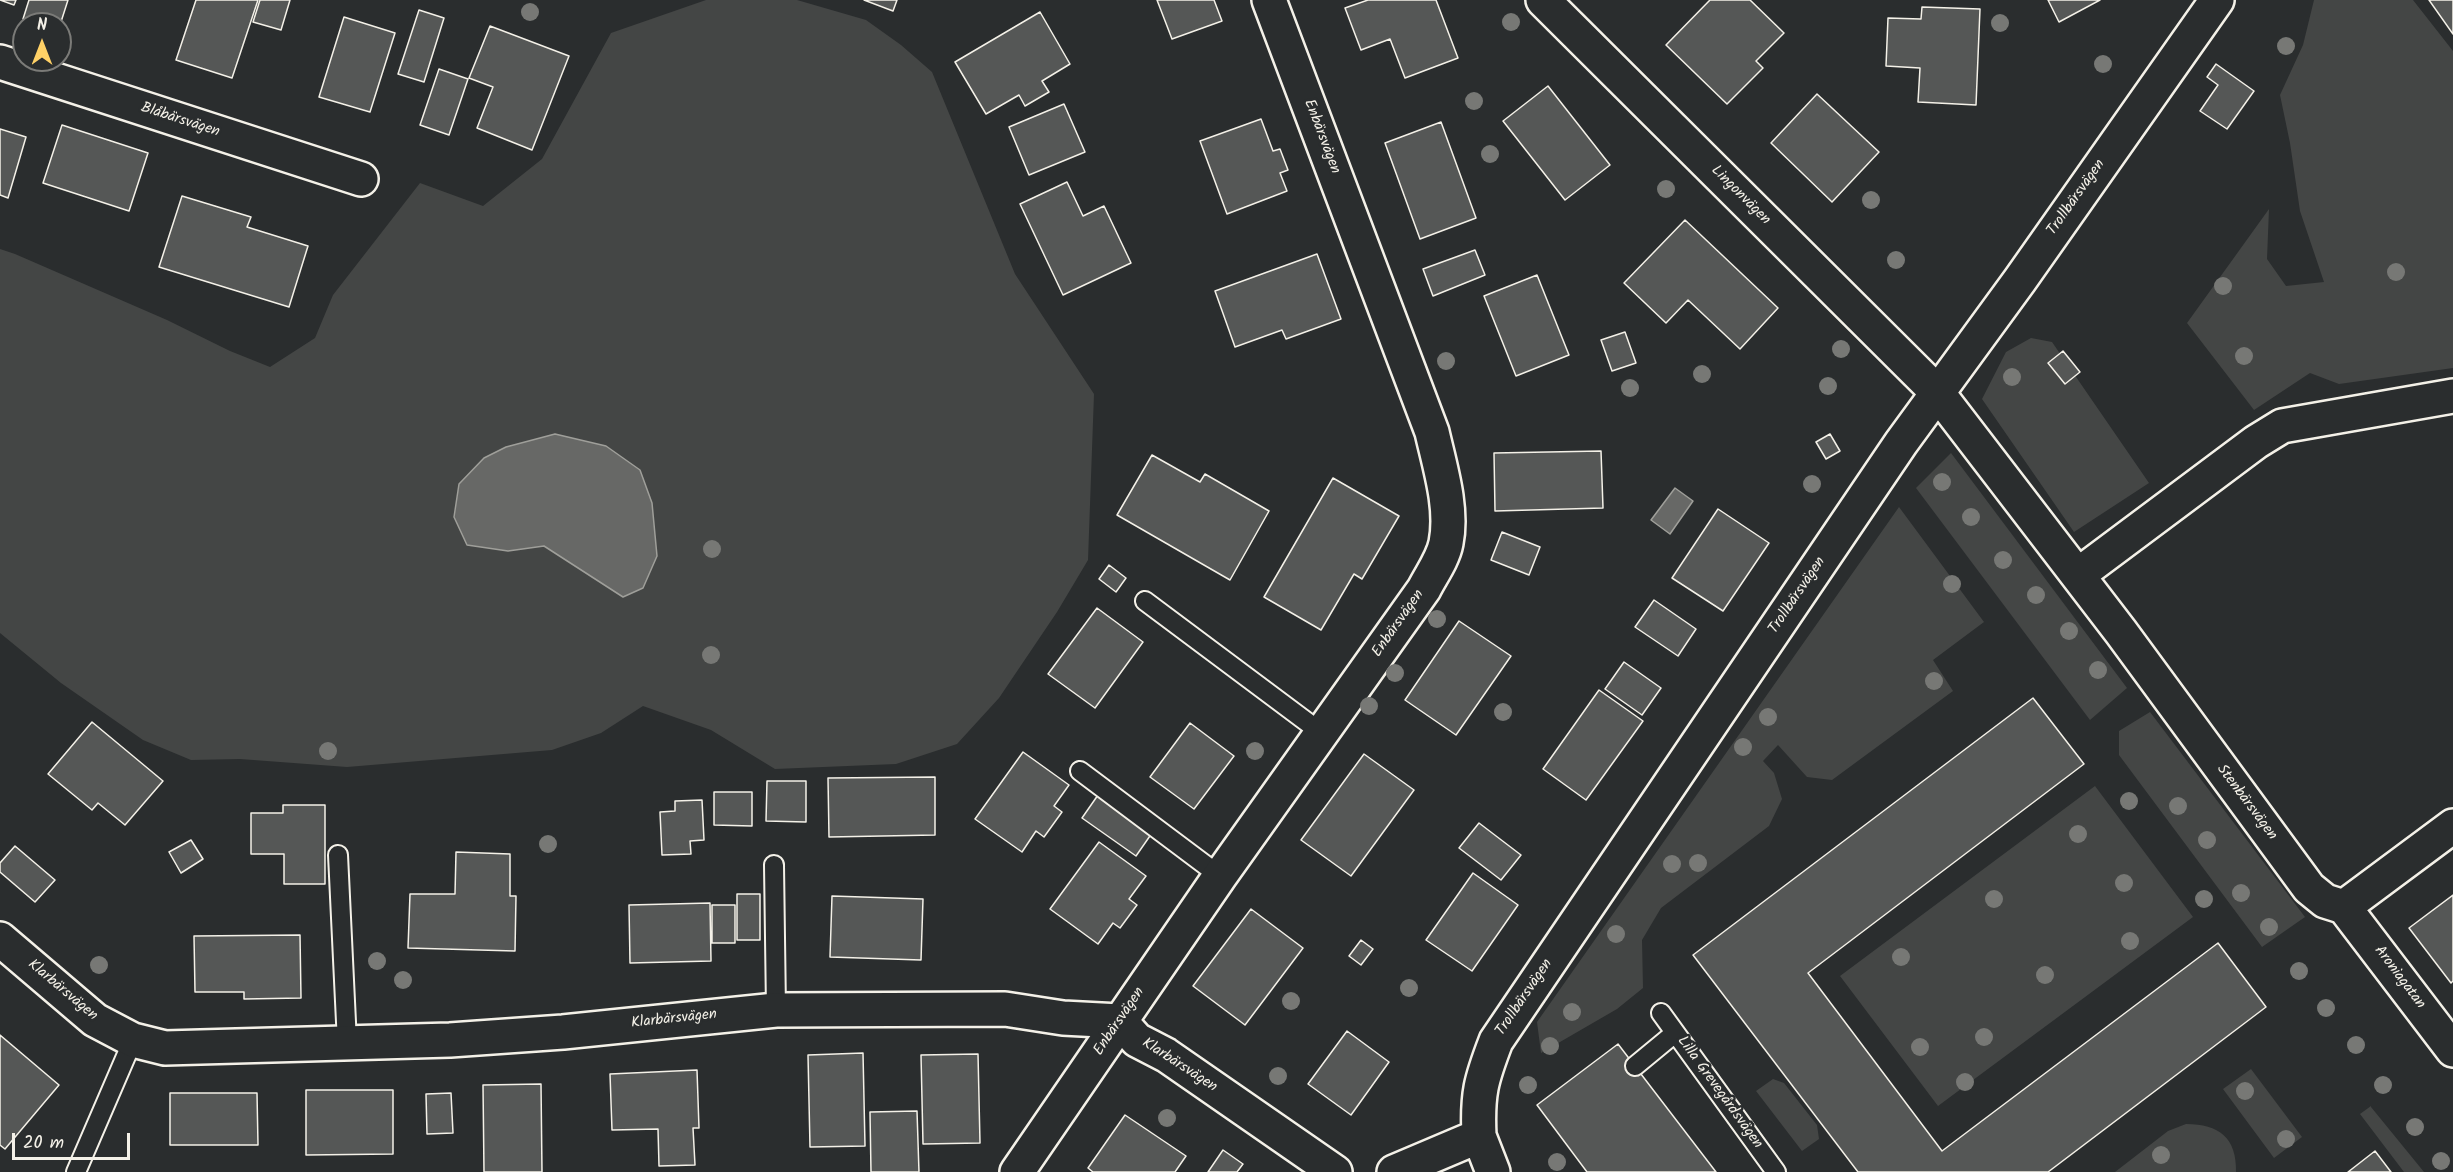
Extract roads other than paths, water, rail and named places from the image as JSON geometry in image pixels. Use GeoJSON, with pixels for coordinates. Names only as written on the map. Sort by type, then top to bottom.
{"type":"FeatureCollection","features":[{"type":"Feature","properties":{"kind":"street","name":"Enbärsvägen"},"geometry":{"type":"LineString","coordinates":[[1017,1172],[1220,876],[1424,589],[1446,543],[1447,514],[1442,476],[1432,432],[1269,0]]}},
{"type":"Feature","properties":{"kind":"street","name":"Lingonvägen"},"geometry":{"type":"LineString","coordinates":[[1543,0],[1936,392]]}},
{"type":"Feature","properties":{"kind":"street","name":"Trollbärsvägen"},"geometry":{"type":"LineString","coordinates":[[1479,1136],[1480,1084],[1496,1041],[1936,392],[2020,280],[2217,0]]}},
{"type":"Feature","properties":{"kind":"street","name":"Blåbärsvägen"},"geometry":{"type":"LineString","coordinates":[[0,62],[361,179]]}},
{"type":"Feature","properties":{"kind":"street","name":"Stenbärsvägen"},"geometry":{"type":"LineString","coordinates":[[1936,392],[2078,575],[2309,888],[2325,902],[2344,907]]}},
{"type":"Feature","properties":{"kind":"street"},"geometry":{"type":"LineString","coordinates":[[2078,575],[2256,441],[2282,426],[2453,396]]}},
{"type":"Feature","properties":{"kind":"street"},"geometry":{"type":"LineString","coordinates":[[2344,907],[2453,825]]}},
{"type":"Feature","properties":{"kind":"street","name":"Aroniagatan"},"geometry":{"type":"LineString","coordinates":[[2344,907],[2453,1050]]}},
{"type":"Feature","properties":{"kind":"street","name":"Klarbärsvägen"},"geometry":{"type":"LineString","coordinates":[[0,939],[95,1020],[133,1040],[165,1048],[489,1038],[776,1010],[1005,1009],[1063,1018],[1120,1021],[1137,1040],[1166,1055],[1335,1172]]}},
{"type":"Feature","properties":{"kind":"street"},"geometry":{"type":"LineString","coordinates":[[1394,1172],[1479,1136],[1492,1172]]}},
{"type":"Feature","properties":{"kind":"lane"},"geometry":{"type":"LineString","coordinates":[[1145,601],[1323,734]]}},
{"type":"Feature","properties":{"kind":"lane"},"geometry":{"type":"LineString","coordinates":[[1080,771],[1220,876]]}},
{"type":"Feature","properties":{"kind":"lane"},"geometry":{"type":"LineString","coordinates":[[338,855],[347,1043]]}},
{"type":"Feature","properties":{"kind":"lane"},"geometry":{"type":"LineString","coordinates":[[774,865],[776,1010]]}},
{"type":"Feature","properties":{"kind":"lane","name":"Lilla Grevegårdsvägen"},"geometry":{"type":"LineString","coordinates":[[1661,1013],[1766,1168]]}},
{"type":"Feature","properties":{"kind":"lane"},"geometry":{"type":"LineString","coordinates":[[1635,1066],[1675,1033]]}},
{"type":"Feature","properties":{"kind":"lane"},"geometry":{"type":"LineString","coordinates":[[76,1172],[133,1040]]}}]}
